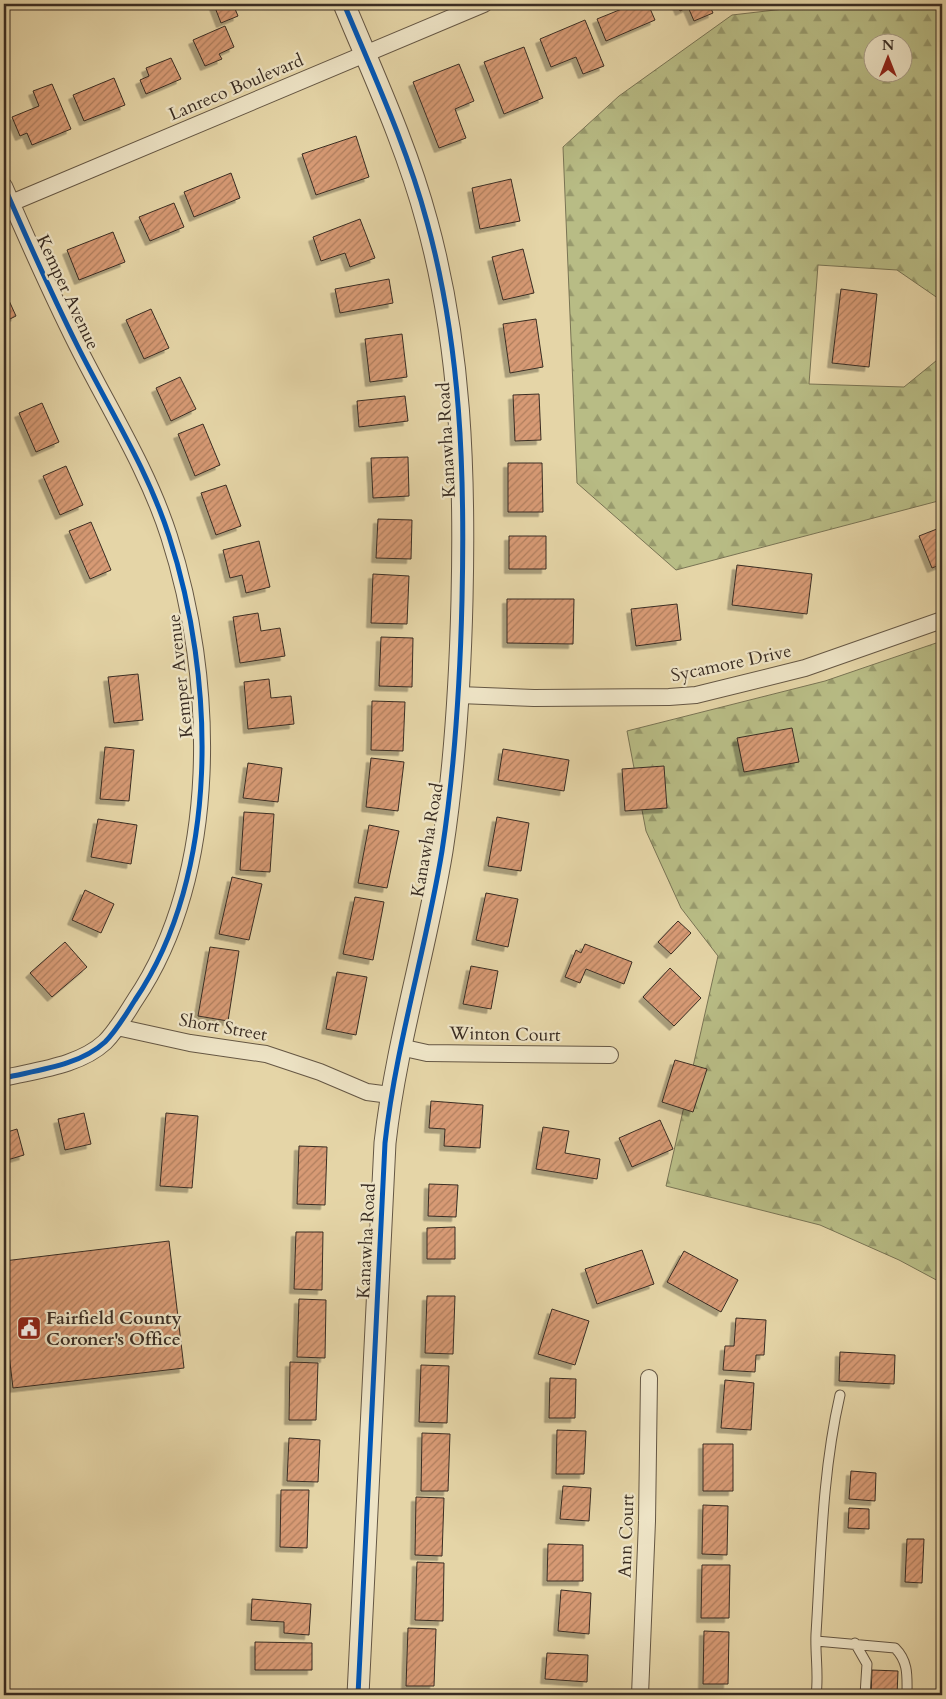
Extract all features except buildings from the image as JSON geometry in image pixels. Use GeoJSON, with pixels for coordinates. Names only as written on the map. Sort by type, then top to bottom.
{"type":"FeatureCollection","features":[{"type":"Feature","properties":{"kind":"street","name":"Kanawha Road"},"geometry":{"type":"LineString","coordinates":[[344,4],[406,154],[427,222],[442,284],[453,345],[460,419],[463,500],[459,695],[453,772],[441,853],[390,1095],[385,1143],[358,1695]]}},
{"type":"Feature","properties":{"kind":"street","name":"Lanreco Boulevard"},"geometry":{"type":"LineString","coordinates":[[8,205],[484,4]]}},
{"type":"Feature","properties":{"kind":"street","name":"Kemper Avenue"},"geometry":{"type":"LineString","coordinates":[[4,186],[8,205],[78,346],[129,441],[151,488],[177,563],[189,615],[197,669],[201,773],[198,824],[192,865],[183,899],[165,948],[140,993],[105,1042],[87,1054],[62,1064],[4,1078]]}},
{"type":"Feature","properties":{"kind":"street","name":"Sycamore Drive"},"geometry":{"type":"LineString","coordinates":[[459,695],[534,698],[669,697],[696,694],[805,668],[942,620]]}},
{"type":"Feature","properties":{"kind":"street","name":"Short Street"},"geometry":{"type":"LineString","coordinates":[[117,1027],[190,1043],[266,1054],[320,1072],[367,1092],[390,1095]]}},
{"type":"Feature","properties":{"kind":"street","name":"Winton Court"},"geometry":{"type":"LineString","coordinates":[[400,1047],[427,1053],[610,1055]]}},
{"type":"Feature","properties":{"kind":"street","name":"Ann Court"},"geometry":{"type":"LineString","coordinates":[[640,1695],[647,1520],[649,1378]]}},
{"type":"Feature","properties":{"kind":"lane"},"geometry":{"type":"LineString","coordinates":[[816,1695],[818,1681],[816,1641],[822,1532],[832,1430],[840,1395]]}},
{"type":"Feature","properties":{"kind":"lane"},"geometry":{"type":"LineString","coordinates":[[816,1641],[895,1648],[902,1655],[907,1670],[907,1695]]}},
{"type":"Feature","properties":{"kind":"lane"},"geometry":{"type":"LineString","coordinates":[[855,1644],[867,1664],[865,1695]]}},
{"type":"Feature","properties":{"kind":"green space"},"geometry":{"type":"Polygon","coordinates":[[[827,4],[942,4],[942,301],[897,270],[818,265],[809,384],[904,387],[942,356],[942,500],[676,570],[577,483],[563,147],[619,96],[732,15],[827,4]]]}},
{"type":"Feature","properties":{"kind":"green space"},"geometry":{"type":"Polygon","coordinates":[[[942,641],[942,1283],[899,1260],[820,1225],[666,1186],[718,956],[681,908],[646,831],[627,731],[825,681],[942,641]]]}},
{"type":"Feature","properties":{"kind":"cycle path"},"geometry":{"type":"LineString","coordinates":[[344,4],[410,166],[427,222],[447,315],[454,362],[463,504],[460,663],[450,788],[442,851],[396,1069],[385,1143],[358,1695]]}},
{"type":"Feature","properties":{"kind":"cycle path"},"geometry":{"type":"LineString","coordinates":[[4,186],[67,325],[150,486],[169,536],[184,591],[195,651],[201,712],[202,774],[196,835],[183,894],[163,949],[125,1016],[105,1042],[83,1057],[57,1066],[4,1078]]}},
{"type":"Feature","properties":{"kind":"place","name":"Fairfield County Coroner's Office"},"geometry":{"type":"Point","coordinates":[29,1328]}}]}
